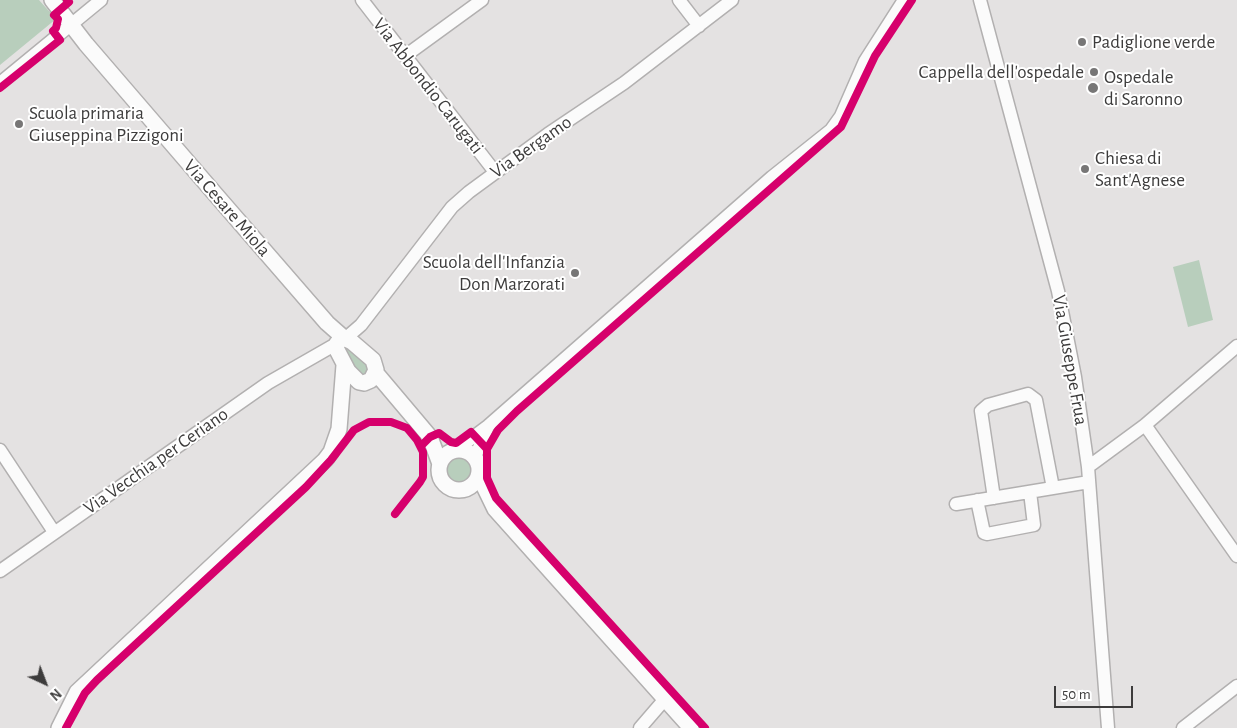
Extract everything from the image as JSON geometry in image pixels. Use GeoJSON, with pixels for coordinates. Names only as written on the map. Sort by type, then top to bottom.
{"type":"FeatureCollection","features":[{"type":"Feature","properties":{"kind":"street","name":"Via Cesare Miola"},"geometry":{"type":"LineString","coordinates":[[52,0],[72,23],[86,44],[327,323],[343,347]]}},
{"type":"Feature","properties":{"kind":"street"},"geometry":{"type":"LineString","coordinates":[[0,83],[101,0]]}},
{"type":"Feature","properties":{"kind":"street","name":"Via Abbondio Carugati"},"geometry":{"type":"LineString","coordinates":[[362,0],[495,172]]}},
{"type":"Feature","properties":{"kind":"street"},"geometry":{"type":"LineString","coordinates":[[405,56],[482,0]]}},
{"type":"Feature","properties":{"kind":"street"},"geometry":{"type":"LineString","coordinates":[[679,0],[699,26]]}},
{"type":"Feature","properties":{"kind":"street","name":"Via Bergamo"},"geometry":{"type":"LineString","coordinates":[[59,728],[77,692],[325,460],[338,434],[342,408],[343,347],[452,207],[495,172],[616,89],[732,0]]}},
{"type":"Feature","properties":{"kind":"street"},"geometry":{"type":"LineString","coordinates":[[440,464],[446,454],[456,450],[488,426],[772,177],[831,130],[841,116],[865,61],[904,0]]}},
{"type":"Feature","properties":{"kind":"street","name":"Via Giuseppe Frua"},"geometry":{"type":"LineString","coordinates":[[980,0],[1058,291],[1075,377],[1088,467],[1108,728]]}},
{"type":"Feature","properties":{"kind":"street"},"geometry":{"type":"LineString","coordinates":[[1088,467],[1145,425],[1237,346]]}},
{"type":"Feature","properties":{"kind":"street"},"geometry":{"type":"LineString","coordinates":[[343,347],[355,380],[369,379],[398,401],[430,437],[440,464],[440,477],[443,482],[448,487],[460,490],[495,509]]}},
{"type":"Feature","properties":{"kind":"street"},"geometry":{"type":"LineString","coordinates":[[342,408],[369,379],[373,360],[343,347]]}},
{"type":"Feature","properties":{"kind":"street","name":"Via Vecchia per Ceriano"},"geometry":{"type":"LineString","coordinates":[[0,570],[268,383],[314,356],[343,347]]}},
{"type":"Feature","properties":{"kind":"street"},"geometry":{"type":"LineString","coordinates":[[994,498],[981,411],[988,405],[1028,394],[1036,400],[1053,488]]}},
{"type":"Feature","properties":{"kind":"street"},"geometry":{"type":"LineString","coordinates":[[1145,425],[1237,556]]}},
{"type":"Feature","properties":{"kind":"street"},"geometry":{"type":"LineString","coordinates":[[475,457],[488,426]]}},
{"type":"Feature","properties":{"kind":"street"},"geometry":{"type":"LineString","coordinates":[[430,437],[456,450],[464,450],[475,457],[480,468],[479,476],[470,487],[460,490]]}},
{"type":"Feature","properties":{"kind":"street"},"geometry":{"type":"LineString","coordinates":[[1084,440],[1099,451],[1109,452]]}},
{"type":"Feature","properties":{"kind":"street"},"geometry":{"type":"LineString","coordinates":[[0,450],[54,532]]}},
{"type":"Feature","properties":{"kind":"street"},"geometry":{"type":"LineString","coordinates":[[479,476],[495,509],[690,728]]}},
{"type":"Feature","properties":{"kind":"street"},"geometry":{"type":"LineString","coordinates":[[956,504],[1089,482]]}},
{"type":"Feature","properties":{"kind":"street"},"geometry":{"type":"LineString","coordinates":[[976,500],[984,533],[987,534],[1034,525],[1030,492]]}},
{"type":"Feature","properties":{"kind":"street"},"geometry":{"type":"LineString","coordinates":[[1183,728],[1237,686]]}},
{"type":"Feature","properties":{"kind":"street"},"geometry":{"type":"LineString","coordinates":[[640,728],[665,699]]}},
{"type":"Feature","properties":{"kind":"green space"},"geometry":{"type":"Polygon","coordinates":[[[0,0],[39,0],[56,19],[0,65],[0,0]]]}},
{"type":"Feature","properties":{"kind":"green space"},"geometry":{"type":"Polygon","coordinates":[[[1199,260],[1213,320],[1188,327],[1173,267],[1199,260]]]}},
{"type":"Feature","properties":{"kind":"green space"},"geometry":{"type":"Polygon","coordinates":[[[346,344],[372,368],[362,379],[341,348],[346,344]]]}},
{"type":"Feature","properties":{"kind":"green space"},"geometry":{"type":"Polygon","coordinates":[[[461,456],[471,461],[476,471],[471,481],[461,486],[451,481],[446,471],[451,461],[461,456]]]}},
{"type":"Feature","properties":{"kind":"cycle path"},"geometry":{"type":"LineString","coordinates":[[0,88],[60,40],[53,31],[56,28],[58,19],[54,15],[69,2],[67,0]]}},
{"type":"Feature","properties":{"kind":"cycle path"},"geometry":{"type":"LineString","coordinates":[[705,728],[496,498],[487,478],[487,449],[498,430],[517,411],[841,127],[875,56],[912,0]]}},
{"type":"Feature","properties":{"kind":"cycle path"},"geometry":{"type":"LineString","coordinates":[[66,728],[85,693],[97,680],[306,487],[331,460],[354,430],[369,422],[391,422],[407,428],[417,440],[423,452],[423,477],[395,514]]}},
{"type":"Feature","properties":{"kind":"cycle path"},"geometry":{"type":"LineString","coordinates":[[421,446],[430,437],[439,433],[451,442],[456,443],[471,432],[487,449]]}},
{"type":"Feature","properties":{"kind":"place","name":"Padiglione verde"},"geometry":{"type":"Point","coordinates":[1082,42]}},
{"type":"Feature","properties":{"kind":"place","name":"Cappella dell'ospedale"},"geometry":{"type":"Point","coordinates":[1094,72]}},
{"type":"Feature","properties":{"kind":"place","name":"Ospedale di Saronno"},"geometry":{"type":"Point","coordinates":[1093,88]}},
{"type":"Feature","properties":{"kind":"place","name":"Scuola primaria Giuseppina Pizzigoni"},"geometry":{"type":"Point","coordinates":[19,124]}},
{"type":"Feature","properties":{"kind":"place","name":"Chiesa di Sant'Agnese"},"geometry":{"type":"Point","coordinates":[1085,169]}},
{"type":"Feature","properties":{"kind":"place","name":"Scuola dell'Infanzia Don Marzorati"},"geometry":{"type":"Point","coordinates":[575,273]}}]}
